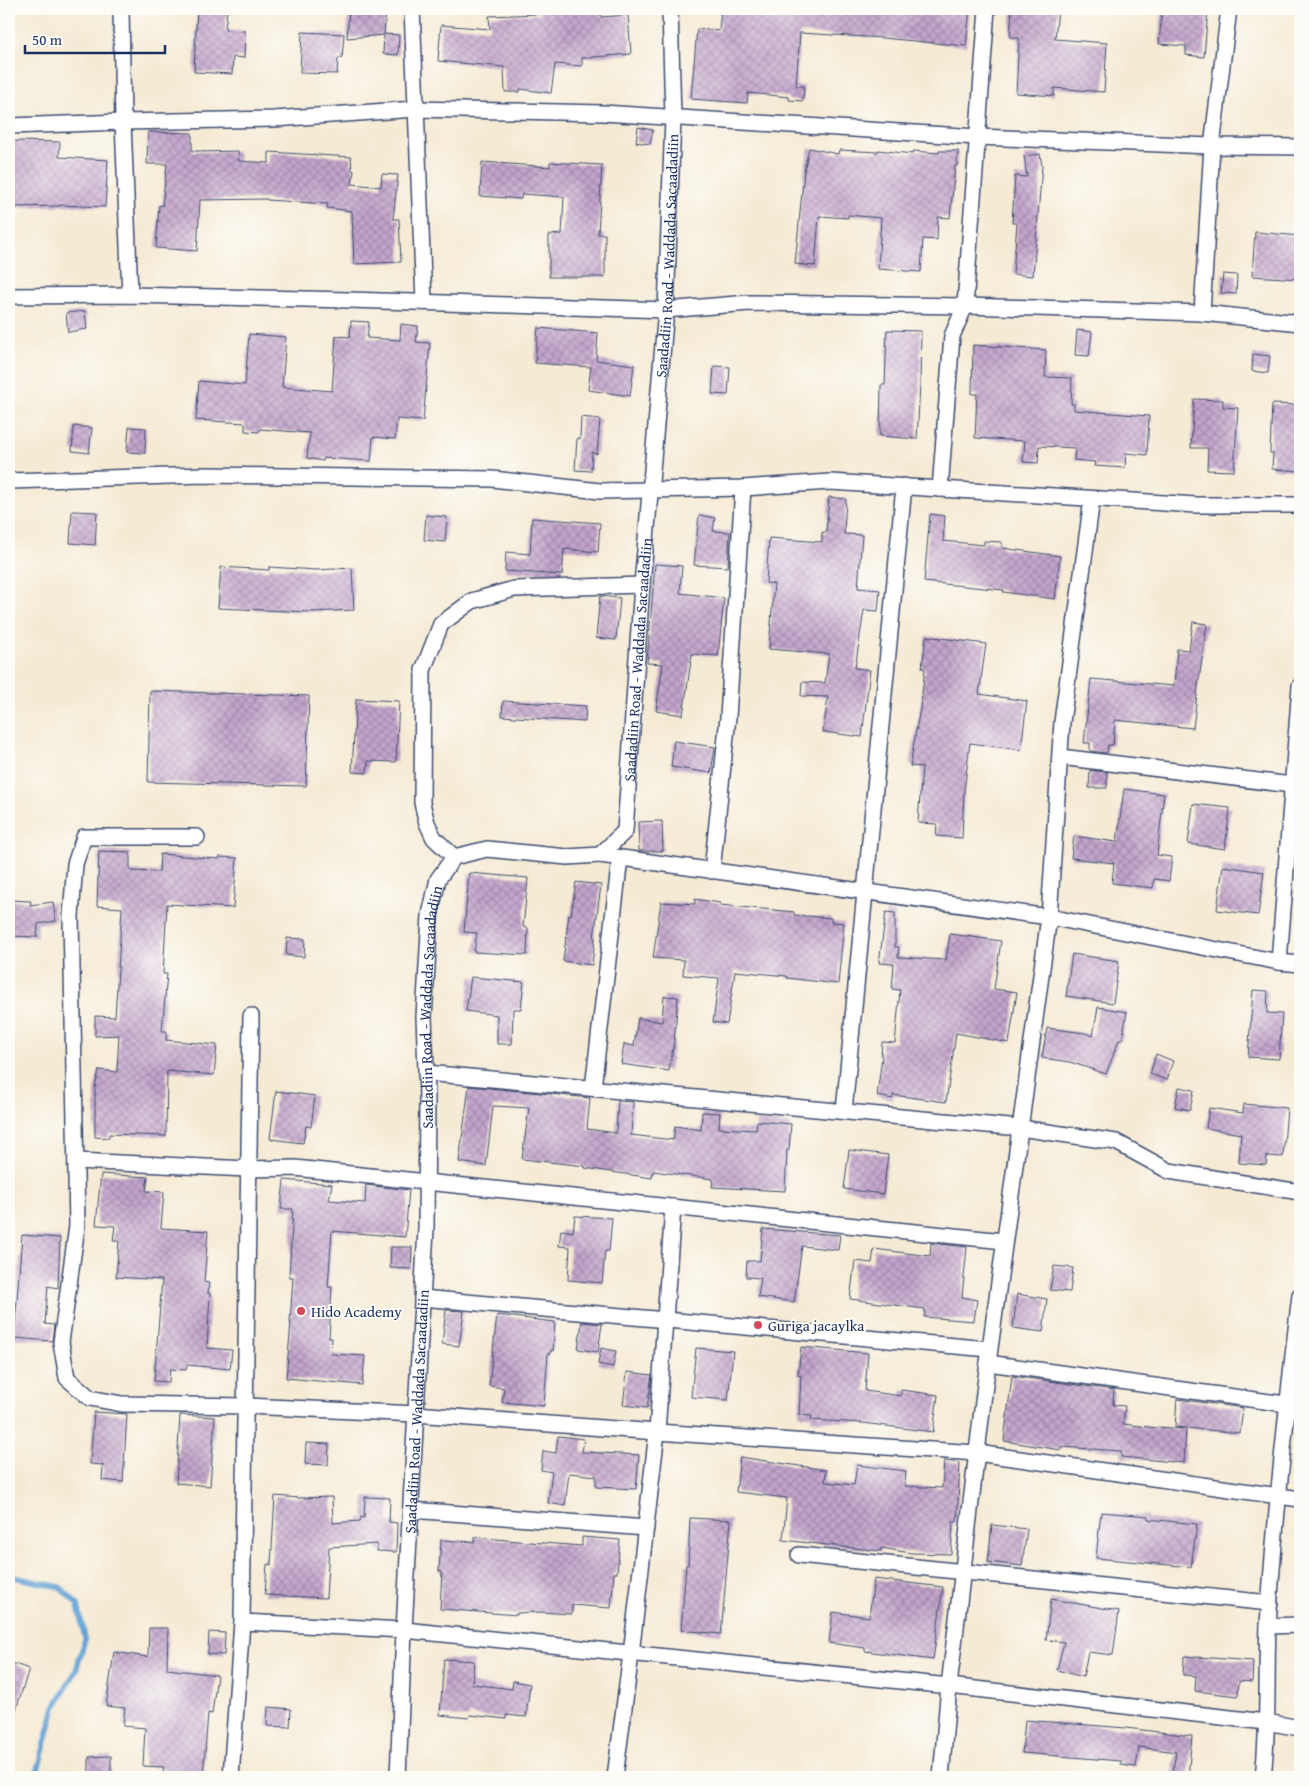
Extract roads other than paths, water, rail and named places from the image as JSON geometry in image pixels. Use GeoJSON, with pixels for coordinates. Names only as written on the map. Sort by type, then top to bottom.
{"type":"FeatureCollection","features":[{"type":"Feature","properties":{"kind":"street"},"geometry":{"type":"LineString","coordinates":[[121,9],[123,122],[130,295]]}},
{"type":"Feature","properties":{"kind":"street"},"geometry":{"type":"LineString","coordinates":[[412,9],[424,302]]}},
{"type":"Feature","properties":{"kind":"street","name":"Saadadiin Road - Waddada Sacaadadiin"},"geometry":{"type":"LineString","coordinates":[[600,855],[625,831],[649,488],[666,310],[673,118],[670,9]]}},
{"type":"Feature","properties":{"kind":"street"},"geometry":{"type":"LineString","coordinates":[[940,489],[952,336],[965,306],[987,9]]}},
{"type":"Feature","properties":{"kind":"street"},"geometry":{"type":"LineString","coordinates":[[1202,313],[1212,146],[1229,9]]}},
{"type":"Feature","properties":{"kind":"street"},"geometry":{"type":"LineString","coordinates":[[9,126],[274,119],[415,110],[603,113],[977,137],[1212,146],[1300,147]]}},
{"type":"Feature","properties":{"kind":"street"},"geometry":{"type":"LineString","coordinates":[[9,296],[130,295],[666,310],[749,303],[965,306],[1202,313],[1300,323]]}},
{"type":"Feature","properties":{"kind":"street"},"geometry":{"type":"LineString","coordinates":[[9,481],[204,475],[492,479],[600,491],[649,488],[743,488],[830,482],[1196,505],[1300,505]]}},
{"type":"Feature","properties":{"kind":"street"},"geometry":{"type":"LineString","coordinates":[[844,1112],[904,486]]}},
{"type":"Feature","properties":{"kind":"street"},"geometry":{"type":"LineString","coordinates":[[712,871],[728,717],[743,488]]}},
{"type":"Feature","properties":{"kind":"street"},"geometry":{"type":"LineString","coordinates":[[941,1777],[949,1686],[988,1356],[1049,917],[1062,722],[1092,499]]}},
{"type":"Feature","properties":{"kind":"street"},"geometry":{"type":"LineString","coordinates":[[642,585],[514,589],[472,601],[441,624],[423,670],[422,803],[427,823],[434,838],[454,857],[487,849],[567,857],[600,855],[1049,917],[1280,962],[1300,964]]}},
{"type":"Feature","properties":{"kind":"street"},"geometry":{"type":"LineString","coordinates":[[1280,962],[1293,870],[1292,785],[1300,686]]}},
{"type":"Feature","properties":{"kind":"street"},"geometry":{"type":"LineString","coordinates":[[1060,757],[1292,785]]}},
{"type":"Feature","properties":{"kind":"street"},"geometry":{"type":"LineString","coordinates":[[196,837],[84,837],[76,864],[71,916],[77,1226],[61,1342],[67,1378],[90,1398],[122,1404],[246,1406],[416,1414],[977,1453],[1300,1498]]}},
{"type":"Feature","properties":{"kind":"street","name":"Saadadiin Road - Waddada Sacaadadiin"},"geometry":{"type":"LineString","coordinates":[[398,1777],[410,1510],[426,1229],[424,1017],[430,915],[438,879],[454,857]]}},
{"type":"Feature","properties":{"kind":"street"},"geometry":{"type":"LineString","coordinates":[[593,1088],[620,858]]}},
{"type":"Feature","properties":{"kind":"street"},"geometry":{"type":"LineString","coordinates":[[231,1777],[242,1622],[251,1016]]}},
{"type":"Feature","properties":{"kind":"street"},"geometry":{"type":"LineString","coordinates":[[426,1073],[1020,1128],[1116,1142],[1169,1171],[1300,1192]]}},
{"type":"Feature","properties":{"kind":"street"},"geometry":{"type":"LineString","coordinates":[[76,1161],[248,1169],[315,1170],[1004,1241]]}},
{"type":"Feature","properties":{"kind":"street"},"geometry":{"type":"LineString","coordinates":[[615,1777],[632,1654],[657,1432],[674,1207]]}},
{"type":"Feature","properties":{"kind":"street"},"geometry":{"type":"LineString","coordinates":[[422,1298],[665,1321],[988,1356],[1294,1405]]}},
{"type":"Feature","properties":{"kind":"street"},"geometry":{"type":"LineString","coordinates":[[1263,1777],[1268,1626],[1278,1494],[1294,1405],[1300,1302]]}},
{"type":"Feature","properties":{"kind":"street"},"geometry":{"type":"LineString","coordinates":[[410,1510],[646,1528]]}},
{"type":"Feature","properties":{"kind":"street"},"geometry":{"type":"LineString","coordinates":[[799,1555],[1270,1603]]}},
{"type":"Feature","properties":{"kind":"street"},"geometry":{"type":"LineString","coordinates":[[242,1622],[404,1630],[949,1686],[1266,1722],[1300,1728]]}},
{"type":"Feature","properties":{"kind":"street"},"geometry":{"type":"LineString","coordinates":[[1268,1626],[1300,1625]]}},
{"type":"Feature","properties":{"kind":"waterway"},"geometry":{"type":"LineString","coordinates":[[9,1317],[11,1342],[9,1375]]}},
{"type":"Feature","properties":{"kind":"waterway"},"geometry":{"type":"LineString","coordinates":[[9,1576],[60,1587],[78,1605],[85,1639],[76,1671],[55,1707],[36,1777]]}},
{"type":"Feature","properties":{"kind":"place","name":"Hido Academy"},"geometry":{"type":"Point","coordinates":[301,1311]}},
{"type":"Feature","properties":{"kind":"place","name":"Guriga jacaylka"},"geometry":{"type":"Point","coordinates":[758,1325]}}]}
